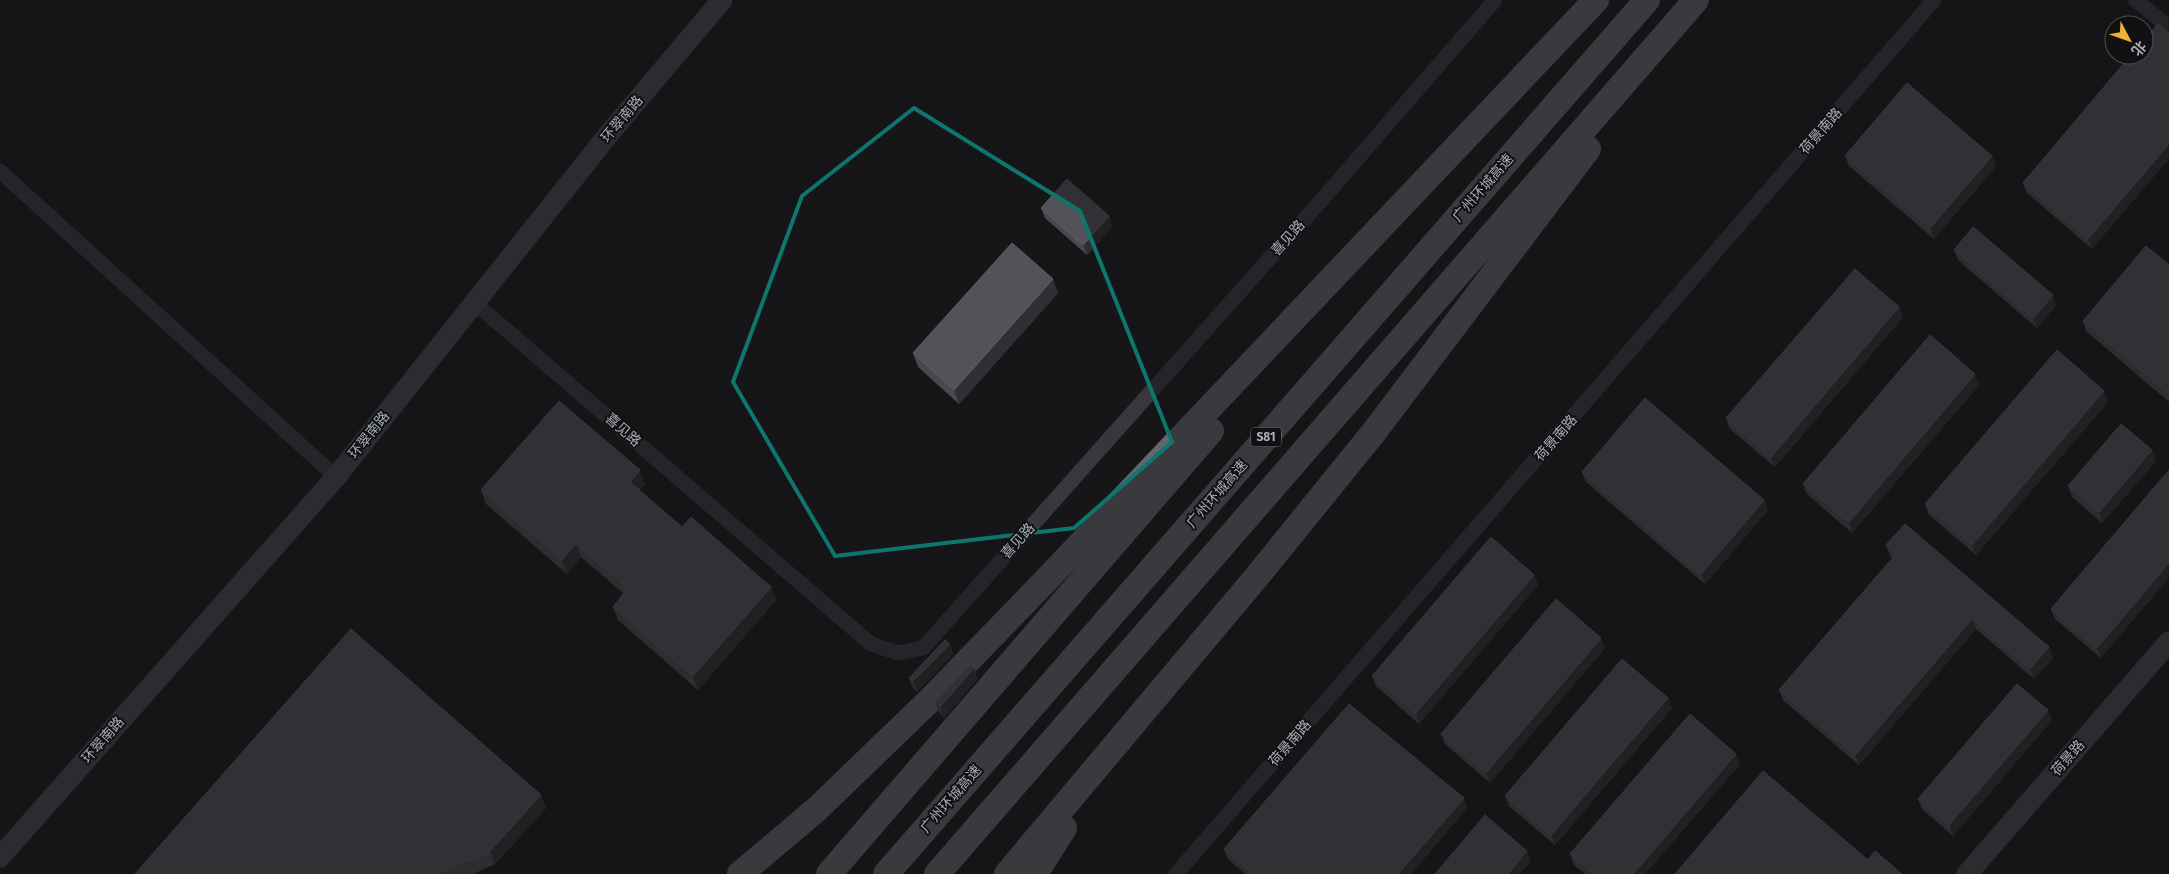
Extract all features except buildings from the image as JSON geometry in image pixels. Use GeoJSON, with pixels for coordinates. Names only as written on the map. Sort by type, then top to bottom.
{"type":"FeatureCollection","features":[{"type":"Feature","properties":{"kind":"highway"},"geometry":{"type":"LineString","coordinates":[[740,874],[817,809],[931,699],[1596,0]]}},
{"type":"Feature","properties":{"kind":"highway","name":"广州环城高速"},"geometry":{"type":"LineString","coordinates":[[886,874],[1647,0]]}},
{"type":"Feature","properties":{"kind":"highway","name":"S81"},"geometry":{"type":"LineString","coordinates":[[936,874],[1696,0]]}},
{"type":"Feature","properties":{"kind":"highway"},"geometry":{"type":"LineString","coordinates":[[1007,874],[1158,695],[1374,432],[1704,0]]}},
{"type":"Feature","properties":{"kind":"highway"},"geometry":{"type":"LineString","coordinates":[[829,874],[1461,144]]}},
{"type":"Feature","properties":{"kind":"highway"},"geometry":{"type":"LineString","coordinates":[[1035,874],[1098,774],[1158,695]]}},
{"type":"Feature","properties":{"kind":"street","name":"环翠南路"},"geometry":{"type":"LineString","coordinates":[[0,857],[336,477],[608,135],[722,0]]}},
{"type":"Feature","properties":{"kind":"street","name":"喜见路"},"geometry":{"type":"LineString","coordinates":[[475,302],[871,644],[898,653],[923,648],[1326,195],[1495,0]]}},
{"type":"Feature","properties":{"kind":"street","name":"荷景南路"},"geometry":{"type":"LineString","coordinates":[[1176,874],[1934,0]]}},
{"type":"Feature","properties":{"kind":"street"},"geometry":{"type":"LineString","coordinates":[[2135,0],[2169,27]]}},
{"type":"Feature","properties":{"kind":"street"},"geometry":{"type":"LineString","coordinates":[[0,171],[336,477]]}},
{"type":"Feature","properties":{"kind":"street","name":"荷景路"},"geometry":{"type":"LineString","coordinates":[[1967,874],[2169,642]]}},
{"type":"Feature","properties":{"kind":"highlighted area"},"geometry":{"type":"Polygon","coordinates":[[[914,108],[1080,211],[1172,442],[1074,528],[835,556],[733,382],[802,196],[914,108]]]}}]}
